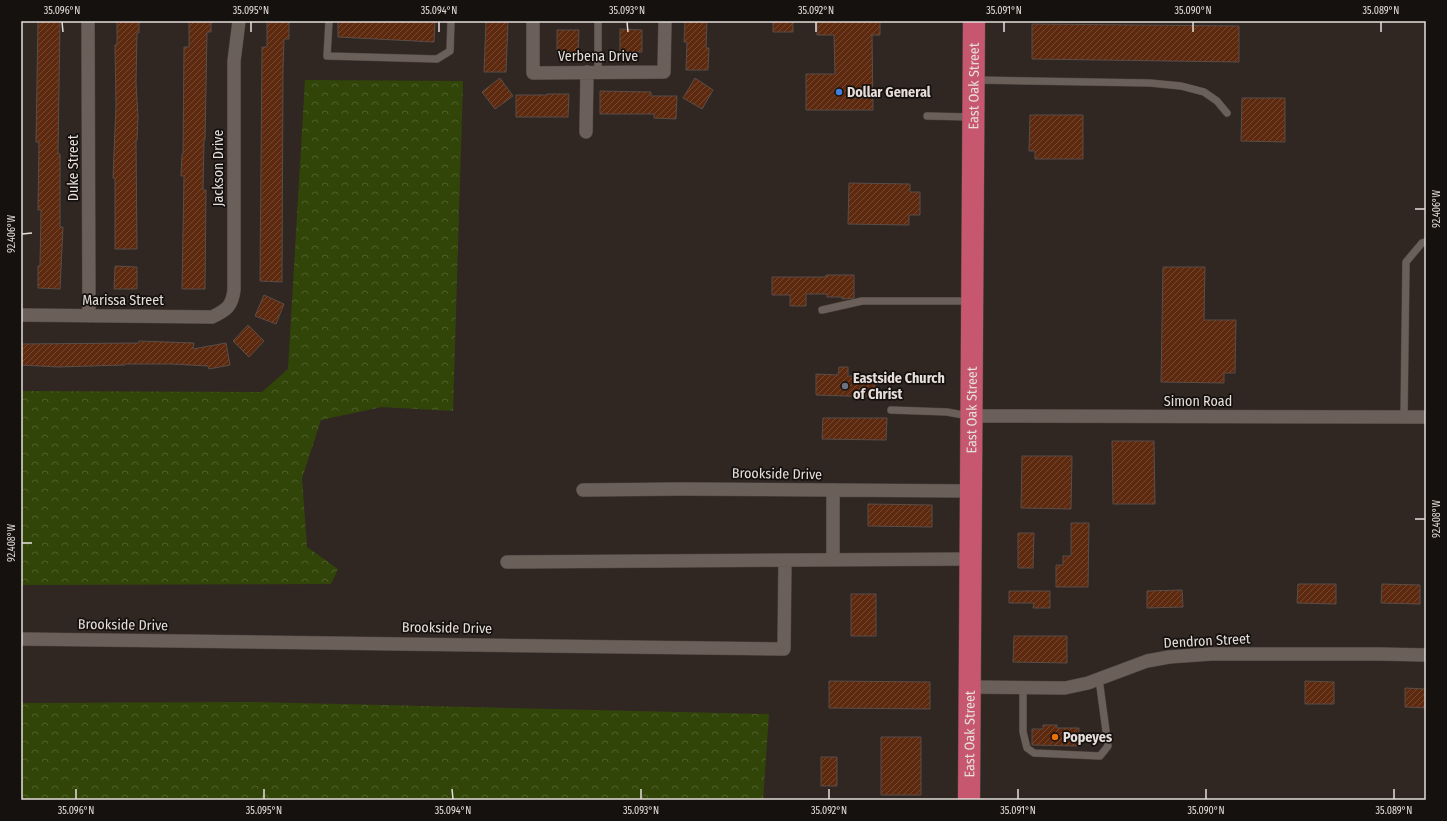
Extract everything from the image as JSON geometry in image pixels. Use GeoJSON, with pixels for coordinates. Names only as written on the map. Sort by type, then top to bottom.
{"type":"FeatureCollection","features":[{"type":"Feature","properties":{"kind":"highway","name":"East Oak Street"},"geometry":{"type":"LineString","coordinates":[[969,800],[972,559],[971,416],[974,21]]}},
{"type":"Feature","properties":{"kind":"street","name":"Duke Street"},"geometry":{"type":"LineString","coordinates":[[88,21],[89,316]]}},
{"type":"Feature","properties":{"kind":"street","name":"Jackson Drive"},"geometry":{"type":"LineString","coordinates":[[224,312],[233,301],[234,290],[234,60],[239,21]]}},
{"type":"Feature","properties":{"kind":"street","name":"Verbena Drive"},"geometry":{"type":"LineString","coordinates":[[533,21],[533,73],[664,72],[665,21]]}},
{"type":"Feature","properties":{"kind":"street"},"geometry":{"type":"LineString","coordinates":[[586,132],[592,72]]}},
{"type":"Feature","properties":{"kind":"street","name":"Marissa Street"},"geometry":{"type":"LineString","coordinates":[[21,315],[212,317],[224,312]]}},
{"type":"Feature","properties":{"kind":"street","name":"Simon Road"},"geometry":{"type":"LineString","coordinates":[[971,416],[1426,417]]}},
{"type":"Feature","properties":{"kind":"street","name":"Brookside Drive"},"geometry":{"type":"LineString","coordinates":[[583,490],[682,489],[972,491]]}},
{"type":"Feature","properties":{"kind":"street"},"geometry":{"type":"LineString","coordinates":[[833,490],[833,560]]}},
{"type":"Feature","properties":{"kind":"street"},"geometry":{"type":"LineString","coordinates":[[506,562],[972,559]]}},
{"type":"Feature","properties":{"kind":"street","name":"Brookside Drive"},"geometry":{"type":"LineString","coordinates":[[21,639],[784,648],[784,560]]}},
{"type":"Feature","properties":{"kind":"street","name":"Dendron Street"},"geometry":{"type":"LineString","coordinates":[[970,687],[1065,688],[1088,683],[1147,661],[1169,657],[1212,654],[1426,655]]}},
{"type":"Feature","properties":{"kind":"lane"},"geometry":{"type":"LineString","coordinates":[[329,21],[327,56],[438,59],[450,51],[451,21]]}},
{"type":"Feature","properties":{"kind":"lane"},"geometry":{"type":"LineString","coordinates":[[592,72],[598,21]]}},
{"type":"Feature","properties":{"kind":"lane"},"geometry":{"type":"LineString","coordinates":[[973,80],[1150,83],[1181,86],[1204,92],[1217,101],[1226,113]]}},
{"type":"Feature","properties":{"kind":"lane"},"geometry":{"type":"LineString","coordinates":[[927,116],[973,116]]}},
{"type":"Feature","properties":{"kind":"lane"},"geometry":{"type":"LineString","coordinates":[[1404,417],[1406,262],[1422,243],[1426,242]]}},
{"type":"Feature","properties":{"kind":"lane"},"geometry":{"type":"LineString","coordinates":[[822,310],[862,301],[972,301]]}},
{"type":"Feature","properties":{"kind":"lane"},"geometry":{"type":"LineString","coordinates":[[891,410],[947,412],[971,416]]}},
{"type":"Feature","properties":{"kind":"lane"},"geometry":{"type":"LineString","coordinates":[[1023,688],[1023,732],[1027,748],[1034,753],[1100,756],[1108,746],[1099,679]]}},
{"type":"Feature","properties":{"kind":"green space"},"geometry":{"type":"Polygon","coordinates":[[[305,80],[463,81],[453,411],[382,407],[321,420],[302,478],[307,547],[338,569],[331,584],[21,585],[21,391],[262,392],[288,369],[305,80]]]}},
{"type":"Feature","properties":{"kind":"green space"},"geometry":{"type":"Polygon","coordinates":[[[252,702],[769,714],[763,800],[21,800],[21,703],[252,702]]]}},
{"type":"Feature","properties":{"kind":"building"},"geometry":{"type":"Polygon","coordinates":[[[38,21],[60,21],[58,154],[60,154],[60,227],[63,227],[60,289],[38,288],[41,210],[38,210],[39,142],[36,142],[38,21]]]}},
{"type":"Feature","properties":{"kind":"building"},"geometry":{"type":"Polygon","coordinates":[[[117,21],[139,21],[139,33],[137,33],[136,83],[138,117],[136,140],[137,249],[115,249],[115,178],[113,178],[116,105],[115,45],[117,45],[117,21]]]}},
{"type":"Feature","properties":{"kind":"building"},"geometry":{"type":"Polygon","coordinates":[[[189,21],[211,21],[211,32],[207,32],[204,140],[203,190],[206,190],[205,289],[182,289],[184,176],[181,176],[183,154],[184,47],[189,47],[189,21]]]}},
{"type":"Feature","properties":{"kind":"building"},"geometry":{"type":"Polygon","coordinates":[[[267,21],[289,21],[289,39],[284,39],[283,70],[282,282],[260,281],[262,47],[267,47],[267,21]]]}},
{"type":"Feature","properties":{"kind":"building"},"geometry":{"type":"Polygon","coordinates":[[[338,21],[435,21],[434,42],[338,37],[338,21]]]}},
{"type":"Feature","properties":{"kind":"building"},"geometry":{"type":"Polygon","coordinates":[[[685,21],[707,21],[706,48],[709,48],[708,70],[686,70],[687,42],[684,42],[685,21]]]}},
{"type":"Feature","properties":{"kind":"building"},"geometry":{"type":"Polygon","coordinates":[[[773,21],[793,21],[793,32],[773,32],[773,21]]]}},
{"type":"Feature","properties":{"kind":"building","name":"Dollar General"},"geometry":{"type":"Polygon","coordinates":[[[817,21],[880,21],[880,35],[872,35],[873,110],[806,110],[806,74],[835,74],[834,35],[817,35],[817,21]]]}},
{"type":"Feature","properties":{"kind":"building"},"geometry":{"type":"Polygon","coordinates":[[[486,22],[508,22],[506,72],[484,72],[486,22]]]}},
{"type":"Feature","properties":{"kind":"building"},"geometry":{"type":"Polygon","coordinates":[[[1032,24],[1239,26],[1239,62],[1032,59],[1032,24]]]}},
{"type":"Feature","properties":{"kind":"building"},"geometry":{"type":"Polygon","coordinates":[[[620,29],[642,30],[642,52],[620,52],[620,29]]]}},
{"type":"Feature","properties":{"kind":"building"},"geometry":{"type":"Polygon","coordinates":[[[557,30],[579,30],[578,52],[557,52],[557,30]]]}},
{"type":"Feature","properties":{"kind":"building"},"geometry":{"type":"Polygon","coordinates":[[[500,78],[513,96],[495,109],[482,92],[500,78]]]}},
{"type":"Feature","properties":{"kind":"building"},"geometry":{"type":"Polygon","coordinates":[[[695,78],[713,90],[702,109],[683,98],[695,78]]]}},
{"type":"Feature","properties":{"kind":"building"},"geometry":{"type":"Polygon","coordinates":[[[600,91],[651,92],[651,96],[677,96],[676,119],[654,118],[654,114],[600,114],[600,91]]]}},
{"type":"Feature","properties":{"kind":"building"},"geometry":{"type":"Polygon","coordinates":[[[569,94],[568,117],[516,117],[516,95],[569,94]]]}},
{"type":"Feature","properties":{"kind":"building"},"geometry":{"type":"Polygon","coordinates":[[[1242,98],[1285,98],[1285,142],[1241,141],[1242,98]]]}},
{"type":"Feature","properties":{"kind":"building"},"geometry":{"type":"Polygon","coordinates":[[[1030,115],[1083,115],[1083,159],[1035,159],[1035,151],[1029,151],[1030,115]]]}},
{"type":"Feature","properties":{"kind":"building"},"geometry":{"type":"Polygon","coordinates":[[[849,183],[910,184],[910,192],[920,192],[920,215],[909,215],[909,225],[848,224],[849,183]]]}},
{"type":"Feature","properties":{"kind":"building"},"geometry":{"type":"Polygon","coordinates":[[[115,266],[137,267],[137,289],[114,289],[115,266]]]}},
{"type":"Feature","properties":{"kind":"building"},"geometry":{"type":"Polygon","coordinates":[[[1163,267],[1205,267],[1204,320],[1236,320],[1235,373],[1224,373],[1224,383],[1161,382],[1163,267]]]}},
{"type":"Feature","properties":{"kind":"building"},"geometry":{"type":"Polygon","coordinates":[[[826,275],[854,275],[854,298],[842,299],[842,297],[827,297],[827,294],[806,294],[806,306],[790,306],[790,295],[772,295],[772,277],[826,277],[826,275]]]}},
{"type":"Feature","properties":{"kind":"building"},"geometry":{"type":"Polygon","coordinates":[[[264,295],[284,304],[276,324],[255,316],[264,295]]]}},
{"type":"Feature","properties":{"kind":"building"},"geometry":{"type":"Polygon","coordinates":[[[248,325],[264,341],[249,357],[233,341],[248,325]]]}},
{"type":"Feature","properties":{"kind":"building"},"geometry":{"type":"Polygon","coordinates":[[[139,341],[194,343],[193,349],[226,343],[230,365],[209,369],[208,366],[171,364],[125,364],[58,367],[21,365],[21,344],[139,343],[139,341]]]}},
{"type":"Feature","properties":{"kind":"building","name":"Eastside Church of Christ"},"geometry":{"type":"Polygon","coordinates":[[[839,367],[848,367],[848,376],[875,377],[875,397],[816,395],[816,374],[838,375],[839,367]]]}},
{"type":"Feature","properties":{"kind":"building"},"geometry":{"type":"Polygon","coordinates":[[[823,418],[887,418],[886,440],[822,439],[823,418]]]}},
{"type":"Feature","properties":{"kind":"building"},"geometry":{"type":"Polygon","coordinates":[[[1112,441],[1154,441],[1155,504],[1113,504],[1112,441]]]}},
{"type":"Feature","properties":{"kind":"building"},"geometry":{"type":"Polygon","coordinates":[[[1022,456],[1072,456],[1071,509],[1021,508],[1022,456]]]}},
{"type":"Feature","properties":{"kind":"building"},"geometry":{"type":"Polygon","coordinates":[[[868,504],[932,505],[932,527],[868,526],[868,504]]]}},
{"type":"Feature","properties":{"kind":"building"},"geometry":{"type":"Polygon","coordinates":[[[1071,523],[1089,523],[1088,587],[1056,587],[1056,565],[1063,565],[1063,556],[1071,556],[1071,523]]]}},
{"type":"Feature","properties":{"kind":"building"},"geometry":{"type":"Polygon","coordinates":[[[1018,533],[1034,533],[1033,568],[1018,568],[1018,533]]]}},
{"type":"Feature","properties":{"kind":"building"},"geometry":{"type":"Polygon","coordinates":[[[1298,584],[1336,584],[1336,604],[1297,603],[1298,584]]]}},
{"type":"Feature","properties":{"kind":"building"},"geometry":{"type":"Polygon","coordinates":[[[1382,584],[1420,585],[1420,604],[1381,603],[1382,584]]]}},
{"type":"Feature","properties":{"kind":"building"},"geometry":{"type":"Polygon","coordinates":[[[1182,590],[1183,607],[1147,608],[1147,591],[1182,590]]]}},
{"type":"Feature","properties":{"kind":"building"},"geometry":{"type":"Polygon","coordinates":[[[1009,591],[1050,591],[1050,608],[1033,608],[1034,603],[1009,603],[1009,591]]]}},
{"type":"Feature","properties":{"kind":"building"},"geometry":{"type":"Polygon","coordinates":[[[851,594],[876,594],[876,636],[851,636],[851,594]]]}},
{"type":"Feature","properties":{"kind":"building"},"geometry":{"type":"Polygon","coordinates":[[[1014,636],[1067,636],[1067,663],[1013,662],[1014,636]]]}},
{"type":"Feature","properties":{"kind":"building"},"geometry":{"type":"Polygon","coordinates":[[[829,681],[930,682],[930,709],[829,708],[829,681]]]}},
{"type":"Feature","properties":{"kind":"building"},"geometry":{"type":"Polygon","coordinates":[[[1305,681],[1334,682],[1334,704],[1305,704],[1305,681]]]}},
{"type":"Feature","properties":{"kind":"building"},"geometry":{"type":"Polygon","coordinates":[[[1405,688],[1426,689],[1426,708],[1405,707],[1405,688]]]}},
{"type":"Feature","properties":{"kind":"building","name":"Popeyes"},"geometry":{"type":"Polygon","coordinates":[[[1043,725],[1057,725],[1057,728],[1079,728],[1079,746],[1032,745],[1032,729],[1043,729],[1043,725]]]}},
{"type":"Feature","properties":{"kind":"building"},"geometry":{"type":"Polygon","coordinates":[[[881,737],[921,737],[921,795],[881,795],[881,737]]]}},
{"type":"Feature","properties":{"kind":"building"},"geometry":{"type":"Polygon","coordinates":[[[821,757],[837,757],[837,786],[821,786],[821,757]]]}},
{"type":"Feature","properties":{"kind":"place","name":"Dollar General"},"geometry":{"type":"Point","coordinates":[839,92]}},
{"type":"Feature","properties":{"kind":"place","name":"Eastside Church of Christ"},"geometry":{"type":"Point","coordinates":[845,386]}},
{"type":"Feature","properties":{"kind":"place","name":"Popeyes"},"geometry":{"type":"Point","coordinates":[1055,737]}}]}
